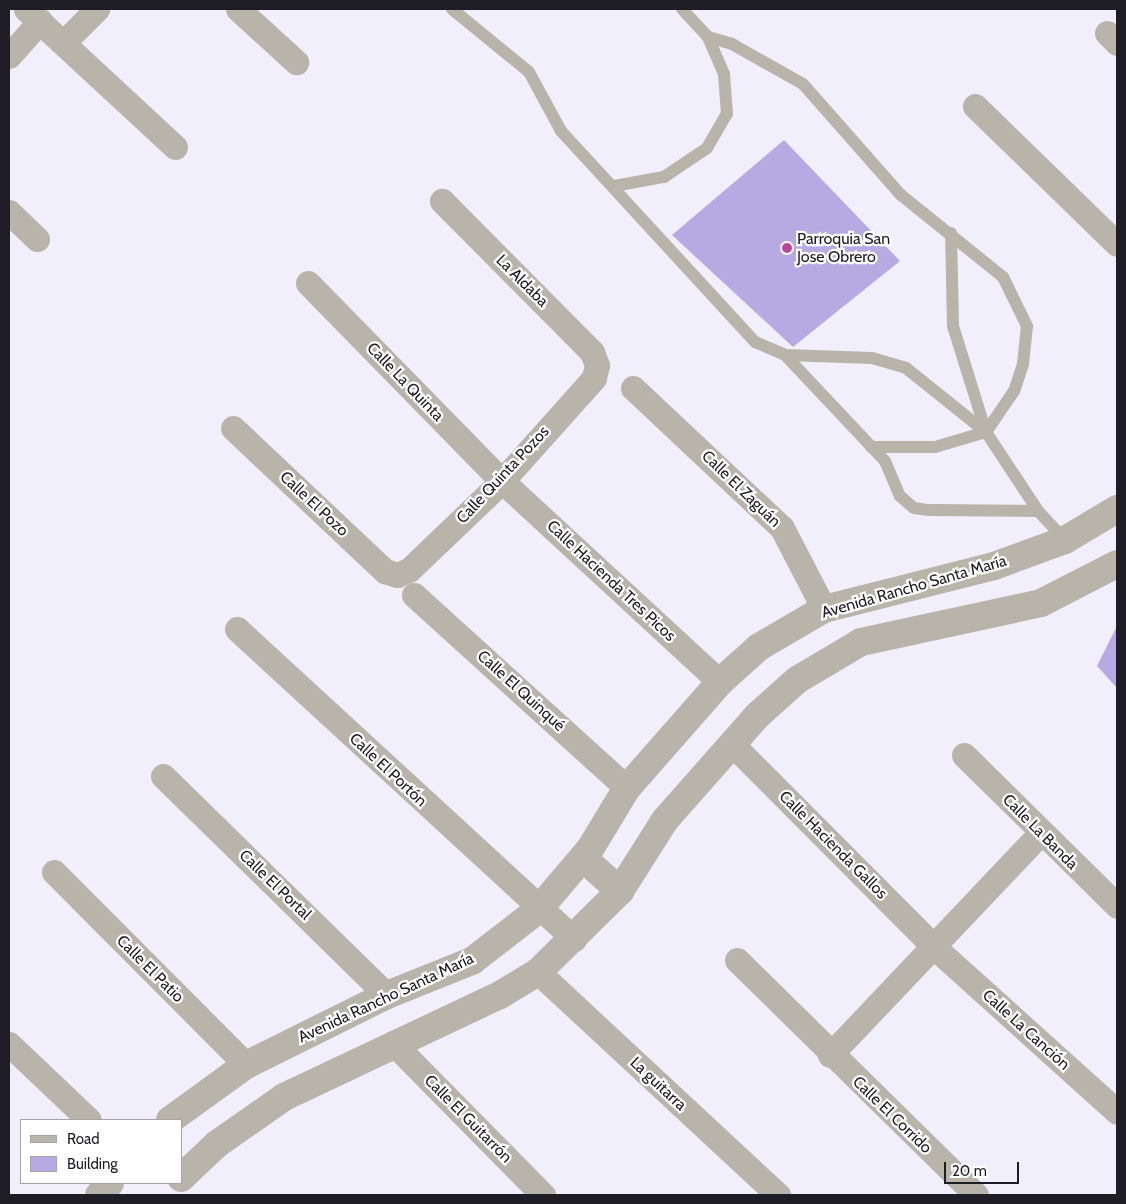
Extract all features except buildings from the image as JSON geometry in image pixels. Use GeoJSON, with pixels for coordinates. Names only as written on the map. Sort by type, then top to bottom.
{"type":"FeatureCollection","features":[{"type":"Feature","properties":{"kind":"street"},"geometry":{"type":"LineString","coordinates":[[64,42],[97,9]]}},
{"type":"Feature","properties":{"kind":"street"},"geometry":{"type":"LineString","coordinates":[[238,9],[296,62]]}},
{"type":"Feature","properties":{"kind":"street"},"geometry":{"type":"LineString","coordinates":[[9,56],[33,15],[175,147]]}},
{"type":"Feature","properties":{"kind":"street"},"geometry":{"type":"LineString","coordinates":[[976,106],[1117,244]]}},
{"type":"Feature","properties":{"kind":"street","name":"La Aldaba"},"geometry":{"type":"LineString","coordinates":[[442,201],[592,352],[597,365]]}},
{"type":"Feature","properties":{"kind":"street"},"geometry":{"type":"LineString","coordinates":[[9,212],[37,239]]}},
{"type":"Feature","properties":{"kind":"street","name":"Calle La Quinta"},"geometry":{"type":"LineString","coordinates":[[308,283],[502,481]]}},
{"type":"Feature","properties":{"kind":"street","name":"Calle Quinta Pozos"},"geometry":{"type":"LineString","coordinates":[[397,575],[409,570],[502,481],[594,378],[597,365]]}},
{"type":"Feature","properties":{"kind":"street","name":"Calle El Zaguán"},"geometry":{"type":"LineString","coordinates":[[633,388],[782,528],[824,609]]}},
{"type":"Feature","properties":{"kind":"street","name":"Calle El Pozo"},"geometry":{"type":"LineString","coordinates":[[233,428],[385,571],[397,575]]}},
{"type":"Feature","properties":{"kind":"street","name":"Calle Hacienda Tres Picos"},"geometry":{"type":"LineString","coordinates":[[502,481],[720,682]]}},
{"type":"Feature","properties":{"kind":"street","name":"Avenida Rancho Santa María"},"geometry":{"type":"LineString","coordinates":[[171,1119],[246,1065],[387,995],[472,961],[538,910],[583,858],[627,788],[720,682],[758,647],[824,609],[994,566],[1065,540],[1117,509]]}},
{"type":"Feature","properties":{"kind":"street"},"geometry":{"type":"LineString","coordinates":[[182,1177],[217,1144],[284,1098],[393,1044],[500,995],[538,972],[574,939],[620,891],[665,820],[732,744],[796,680],[862,642],[1041,603],[1117,564]]}},
{"type":"Feature","properties":{"kind":"street","name":"Calle El Quinqué"},"geometry":{"type":"LineString","coordinates":[[414,595],[627,788]]}},
{"type":"Feature","properties":{"kind":"street","name":"Calle El Portón"},"geometry":{"type":"LineString","coordinates":[[237,629],[538,910],[574,939]]}},
{"type":"Feature","properties":{"kind":"street","name":"Calle Hacienda Gallos"},"geometry":{"type":"LineString","coordinates":[[732,744],[934,946]]}},
{"type":"Feature","properties":{"kind":"street","name":"Calle La Banda"},"geometry":{"type":"LineString","coordinates":[[964,755],[1040,834],[1117,906]]}},
{"type":"Feature","properties":{"kind":"street","name":"Calle El Portal"},"geometry":{"type":"LineString","coordinates":[[162,776],[387,995]]}},
{"type":"Feature","properties":{"kind":"street"},"geometry":{"type":"LineString","coordinates":[[830,1055],[1040,834]]}},
{"type":"Feature","properties":{"kind":"street"},"geometry":{"type":"LineString","coordinates":[[583,858],[620,891]]}},
{"type":"Feature","properties":{"kind":"street","name":"Calle El Patio"},"geometry":{"type":"LineString","coordinates":[[54,872],[246,1065]]}},
{"type":"Feature","properties":{"kind":"street","name":"Calle La Canción"},"geometry":{"type":"LineString","coordinates":[[934,946],[1117,1112]]}},
{"type":"Feature","properties":{"kind":"street","name":"Calle El Corrido"},"geometry":{"type":"LineString","coordinates":[[737,960],[830,1055],[976,1195]]}},
{"type":"Feature","properties":{"kind":"street","name":"La guitarra"},"geometry":{"type":"LineString","coordinates":[[538,972],[778,1195]]}},
{"type":"Feature","properties":{"kind":"street"},"geometry":{"type":"LineString","coordinates":[[9,1044],[88,1119]]}},
{"type":"Feature","properties":{"kind":"street","name":"Calle El Guitarrón"},"geometry":{"type":"LineString","coordinates":[[393,1044],[543,1195]]}},
{"type":"Feature","properties":{"kind":"street"},"geometry":{"type":"LineString","coordinates":[[99,1195],[109,1184]]}},
{"type":"Feature","properties":{"kind":"street"},"geometry":{"type":"LineString","coordinates":[[164,1195],[176,1184]]}},
{"type":"Feature","properties":{"kind":"lane"},"geometry":{"type":"LineString","coordinates":[[452,9],[529,72],[561,131],[614,186],[755,342],[785,355],[872,358],[906,368],[986,432]]}},
{"type":"Feature","properties":{"kind":"lane"},"geometry":{"type":"LineString","coordinates":[[614,186],[664,177],[707,148],[728,114],[724,74],[708,37],[682,9]]}},
{"type":"Feature","properties":{"kind":"lane"},"geometry":{"type":"LineString","coordinates":[[708,37],[732,44],[803,84],[901,195],[951,233],[1003,277],[1027,326],[1023,364],[1014,391],[986,432],[935,447],[871,447]]}},
{"type":"Feature","properties":{"kind":"lane"},"geometry":{"type":"LineString","coordinates":[[951,233],[953,326],[986,432],[1038,511],[1065,540]]}},
{"type":"Feature","properties":{"kind":"lane"},"geometry":{"type":"LineString","coordinates":[[785,355],[885,461],[900,496],[914,508],[1038,511]]}},
{"type":"Feature","properties":{"kind":"place","name":"Parroquia San Jose Obrero"},"geometry":{"type":"Point","coordinates":[787,248]}}]}
